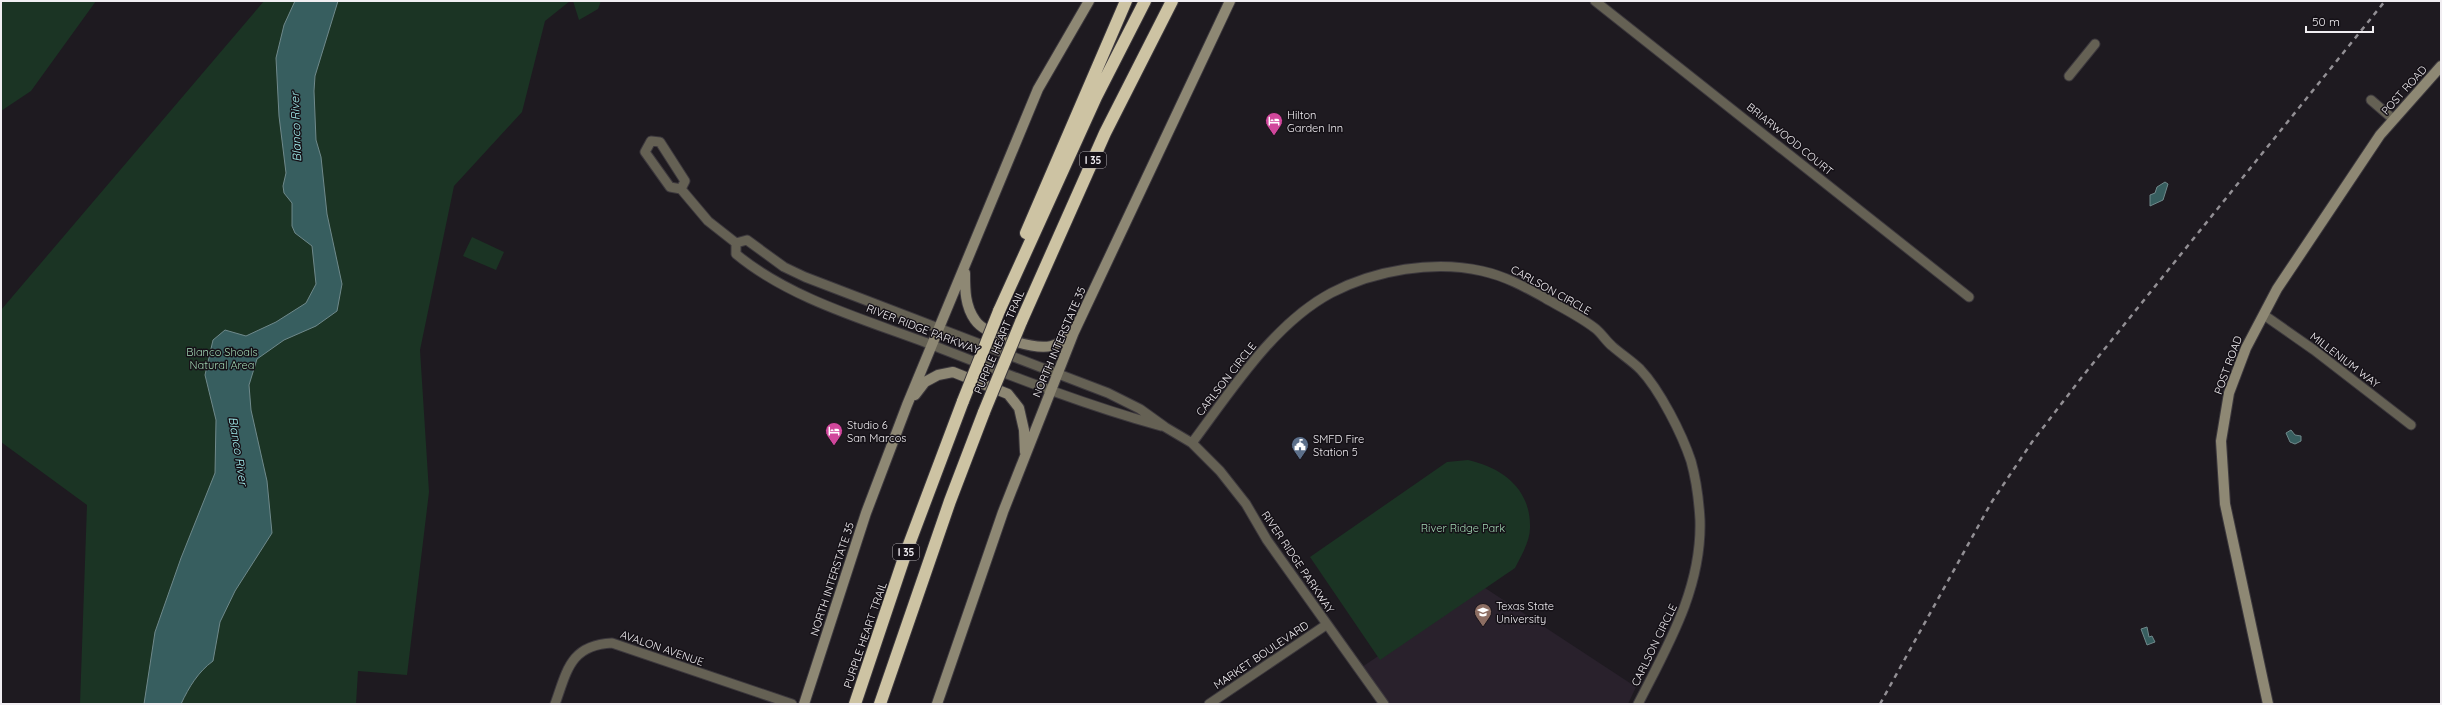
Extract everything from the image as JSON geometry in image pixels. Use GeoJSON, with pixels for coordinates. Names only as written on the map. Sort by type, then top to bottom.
{"type":"FeatureCollection","features":[{"type":"Feature","properties":{"kind":"highway"},"geometry":{"type":"LineString","coordinates":[[999,311],[1006,282],[1038,203],[1126,1]]}},
{"type":"Feature","properties":{"kind":"highway","name":"PURPLE HEART TRAIL"},"geometry":{"type":"LineString","coordinates":[[855,704],[905,555],[999,311],[1096,97],[1145,1]]}},
{"type":"Feature","properties":{"kind":"highway","name":"PURPLE HEART TRAIL"},"geometry":{"type":"LineString","coordinates":[[880,704],[924,572],[984,412],[1021,322],[1105,133],[1172,1]]}},
{"type":"Feature","properties":{"kind":"main road","name":"NORTH INTERSTATE 35"},"geometry":{"type":"LineString","coordinates":[[804,704],[866,513],[907,404],[965,269],[1011,152],[1038,90],[1089,1]]}},
{"type":"Feature","properties":{"kind":"main road","name":"NORTH INTERSTATE 35"},"geometry":{"type":"LineString","coordinates":[[937,704],[1025,456],[1074,332],[1230,1]]}},
{"type":"Feature","properties":{"kind":"main road","name":"POST ROAD"},"geometry":{"type":"LineString","coordinates":[[2268,704],[2227,519],[2222,479],[2221,441],[2229,393],[2246,348],[2277,289],[2394,119],[2441,66]]}},
{"type":"Feature","properties":{"kind":"main road"},"geometry":{"type":"LineString","coordinates":[[965,269],[966,301],[976,322],[984,329],[1033,347],[1050,346],[1061,342],[1074,332]]}},
{"type":"Feature","properties":{"kind":"main road"},"geometry":{"type":"LineString","coordinates":[[907,404],[925,382],[938,375],[953,372],[1008,394],[1019,408],[1024,430],[1025,456]]}},
{"type":"Feature","properties":{"kind":"street","name":"BRIARWOOD COURT"},"geometry":{"type":"LineString","coordinates":[[1595,1],[1969,297]]}},
{"type":"Feature","properties":{"kind":"street"},"geometry":{"type":"LineString","coordinates":[[2070,76],[2095,44]]}},
{"type":"Feature","properties":{"kind":"street"},"geometry":{"type":"LineString","coordinates":[[2371,100],[2394,119]]}},
{"type":"Feature","properties":{"kind":"street","name":"RIVER RIDGE PARKWAY"},"geometry":{"type":"LineString","coordinates":[[681,189],[685,180],[677,166],[660,142],[651,141],[645,152],[670,187],[681,189],[708,221],[736,243]]}},
{"type":"Feature","properties":{"kind":"street","name":"RIVER RIDGE PARKWAY"},"geometry":{"type":"LineString","coordinates":[[736,243],[747,240],[784,267],[804,277],[939,330],[1108,393],[1134,406],[1192,443],[1220,471],[1246,504],[1267,540],[1326,625],[1384,704]]}},
{"type":"Feature","properties":{"kind":"street","name":"RIVER RIDGE PARKWAY"},"geometry":{"type":"LineString","coordinates":[[736,243],[736,254],[781,284],[933,345],[1102,410],[1165,427]]}},
{"type":"Feature","properties":{"kind":"street","name":"CARLSON CIRCLE"},"geometry":{"type":"LineString","coordinates":[[1192,443],[1276,335],[1298,315],[1326,297],[1362,280],[1388,273],[1434,266],[1482,270],[1515,282],[1574,314],[1596,330],[1609,344],[1641,370],[1656,391],[1674,423],[1691,462],[1698,500],[1700,520],[1698,561],[1686,608],[1638,704]]}},
{"type":"Feature","properties":{"kind":"street","name":"MILLENIUM WAY"},"geometry":{"type":"LineString","coordinates":[[2264,315],[2314,350],[2411,425]]}},
{"type":"Feature","properties":{"kind":"street","name":"MARKET BOULEVARD"},"geometry":{"type":"LineString","coordinates":[[1209,704],[1326,625]]}},
{"type":"Feature","properties":{"kind":"street","name":"AVALON AVENUE"},"geometry":{"type":"LineString","coordinates":[[554,704],[570,663],[579,653],[590,646],[612,643],[792,704]]}},
{"type":"Feature","properties":{"kind":"shaded area","name":"Texas State University"},"geometry":{"type":"Polygon","coordinates":[[[1482,586],[1636,687],[1628,704],[1388,704],[1362,667],[1482,586]]]}},
{"type":"Feature","properties":{"kind":"green space"},"geometry":{"type":"Polygon","coordinates":[[[1,1],[96,1],[31,91],[1,111],[1,1]]]}},
{"type":"Feature","properties":{"kind":"green space","name":"Blanco Shoals Natural Area"},"geometry":{"type":"Polygon","coordinates":[[[264,1],[570,1],[545,21],[522,112],[454,186],[420,350],[429,492],[407,675],[358,671],[356,704],[80,704],[87,505],[1,442],[1,310],[264,1]]]}},
{"type":"Feature","properties":{"kind":"green space"},"geometry":{"type":"Polygon","coordinates":[[[573,1],[601,1],[598,9],[579,20],[573,1]]]}},
{"type":"Feature","properties":{"kind":"green space"},"geometry":{"type":"Polygon","coordinates":[[[472,237],[504,252],[496,270],[463,256],[472,237]]]}},
{"type":"Feature","properties":{"kind":"green space","name":"River Ridge Park"},"geometry":{"type":"Polygon","coordinates":[[[1468,460],[1493,469],[1512,482],[1520,491],[1526,502],[1529,514],[1530,533],[1525,548],[1515,568],[1380,660],[1310,557],[1447,462],[1468,460]]]}},
{"type":"Feature","properties":{"kind":"water","name":"Blanco River"},"geometry":{"type":"Polygon","coordinates":[[[295,1],[338,1],[315,76],[314,91],[316,140],[321,157],[327,214],[342,284],[337,311],[316,326],[284,340],[257,359],[249,385],[251,410],[267,481],[272,533],[235,591],[220,622],[213,661],[194,680],[181,704],[144,704],[155,632],[181,558],[215,473],[216,420],[205,375],[213,340],[225,330],[246,336],[276,322],[306,303],[316,284],[312,246],[295,233],[292,226],[292,203],[284,193],[283,186],[286,173],[279,116],[276,58],[284,25],[295,1]]]}},
{"type":"Feature","properties":{"kind":"water"},"geometry":{"type":"Polygon","coordinates":[[[2165,182],[2168,184],[2163,200],[2150,206],[2150,195],[2155,193],[2157,187],[2165,182]]]}},
{"type":"Feature","properties":{"kind":"water"},"geometry":{"type":"Polygon","coordinates":[[[2291,430],[2295,435],[2301,436],[2301,441],[2295,444],[2290,442],[2286,433],[2291,430]]]}},
{"type":"Feature","properties":{"kind":"water"},"geometry":{"type":"Polygon","coordinates":[[[2147,627],[2149,637],[2152,636],[2155,642],[2147,645],[2141,629],[2147,627]]]}},
{"type":"Feature","properties":{"kind":"railway"},"geometry":{"type":"LineString","coordinates":[[1880,704],[1991,503],[2032,442],[2082,377],[2385,1]]}},
{"type":"Feature","properties":{"kind":"place","name":"Hilton Garden Inn"},"geometry":{"type":"Point","coordinates":[1274,136]}},
{"type":"Feature","properties":{"kind":"place","name":"Studio 6 San Marcos"},"geometry":{"type":"Point","coordinates":[834,446]}},
{"type":"Feature","properties":{"kind":"place","name":"SMFD Fire Station 5"},"geometry":{"type":"Point","coordinates":[1300,460]}},
{"type":"Feature","properties":{"kind":"place","name":"Texas State University"},"geometry":{"type":"Point","coordinates":[1483,627]}}]}
